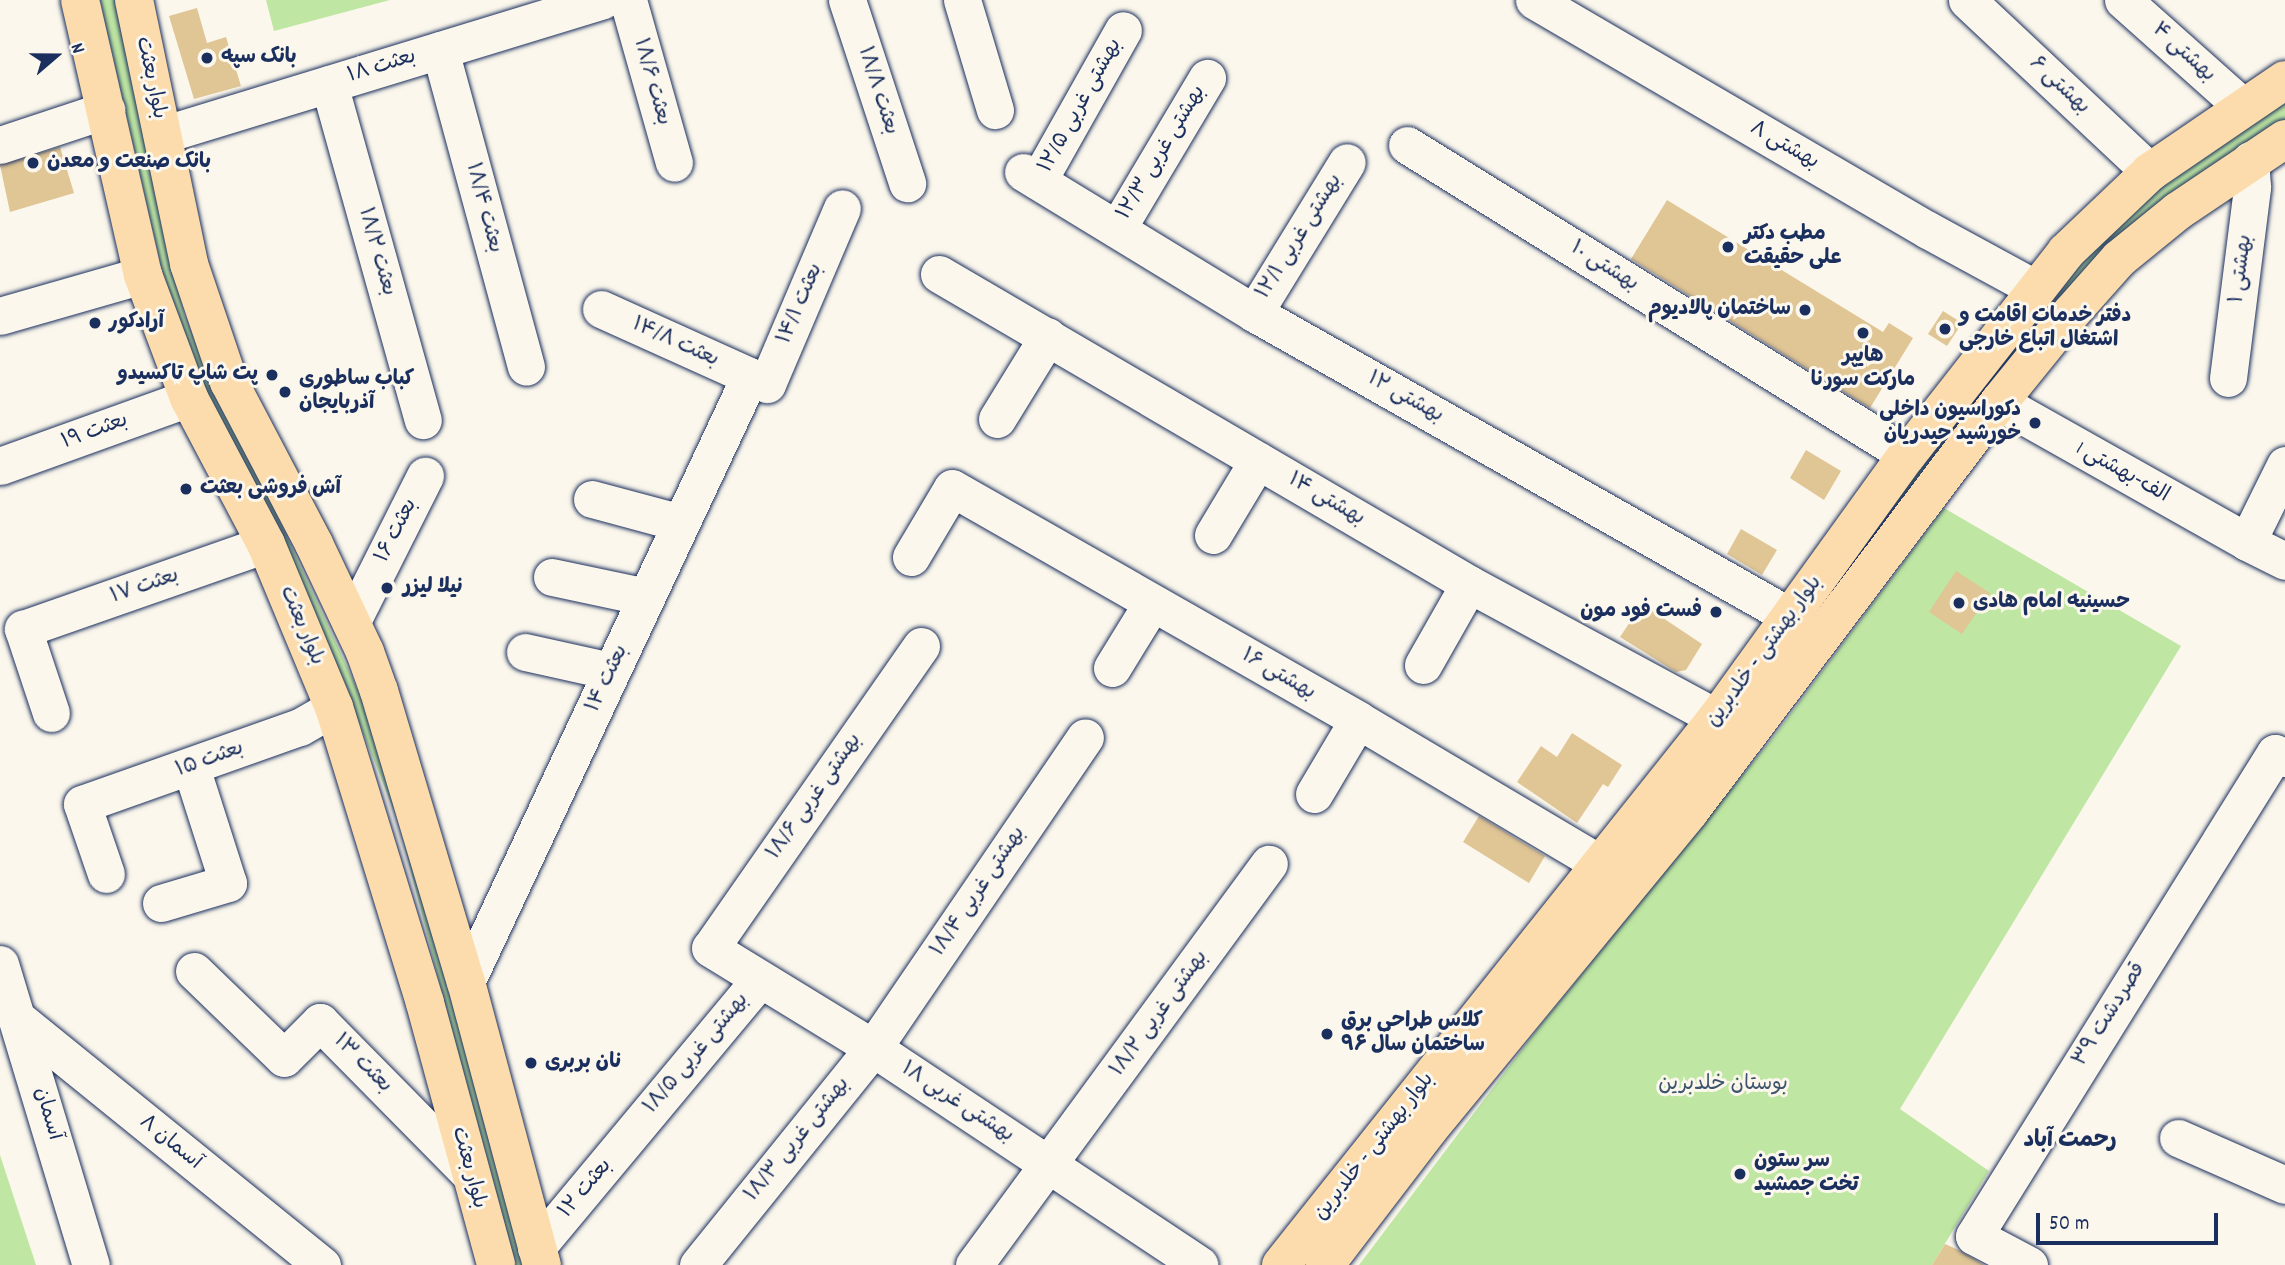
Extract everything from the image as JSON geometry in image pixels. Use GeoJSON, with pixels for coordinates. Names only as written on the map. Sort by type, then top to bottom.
{"type":"FeatureCollection","features":[{"type":"Feature","properties":{"kind":"main road","name":"بلوار بعثت"},"geometry":{"type":"LineString","coordinates":[[80,0],[143,275],[189,398],[266,544],[334,707],[425,1003],[495,1265]]}},
{"type":"Feature","properties":{"kind":"main road","name":"بلوار بعثت"},"geometry":{"type":"LineString","coordinates":[[134,0],[189,264],[229,382],[304,523],[351,623],[379,691],[466,982],[539,1257]]}},
{"type":"Feature","properties":{"kind":"main road","name":"بلوار بهشتی - خلدبرین"},"geometry":{"type":"LineString","coordinates":[[1281,1265],[1717,718],[1907,455],[2066,252],[2150,172],[2285,80]]}},
{"type":"Feature","properties":{"kind":"main road","name":"بلوار بهشتی - خلدبرین"},"geometry":{"type":"LineString","coordinates":[[1325,1265],[1429,1129],[1690,811],[1999,402],[2119,259],[2178,211],[2250,160],[2285,139]]}},
{"type":"Feature","properties":{"kind":"main road"},"geometry":{"type":"LineString","coordinates":[[1839,551],[1873,572]]}},
{"type":"Feature","properties":{"kind":"main road"},"geometry":{"type":"LineString","coordinates":[[334,707],[379,691]]}},
{"type":"Feature","properties":{"kind":"street","name":"بعثت ۱۸"},"geometry":{"type":"LineString","coordinates":[[162,135],[603,0]]}},
{"type":"Feature","properties":{"kind":"street","name":"۱۸/۶ بعثت"},"geometry":{"type":"LineString","coordinates":[[628,0],[674,163]]}},
{"type":"Feature","properties":{"kind":"street","name":"۱۸/۸ بعثت"},"geometry":{"type":"LineString","coordinates":[[847,0],[907,183]]}},
{"type":"Feature","properties":{"kind":"street"},"geometry":{"type":"LineString","coordinates":[[962,0],[995,110]]}},
{"type":"Feature","properties":{"kind":"street","name":"۸ بهشتی"},"geometry":{"type":"LineString","coordinates":[[1534,0],[1928,230],[2036,289]]}},
{"type":"Feature","properties":{"kind":"street","name":"۴ بهشتی"},"geometry":{"type":"LineString","coordinates":[[2123,0],[2243,107]]}},
{"type":"Feature","properties":{"kind":"street","name":"۶ بهشتی"},"geometry":{"type":"LineString","coordinates":[[1973,2],[2150,172]]}},
{"type":"Feature","properties":{"kind":"street","name":"۱۲/۵ بهشتی غربی"},"geometry":{"type":"LineString","coordinates":[[1031,176],[1123,30]]}},
{"type":"Feature","properties":{"kind":"street","name":"۱۸/۴ بعثت"},"geometry":{"type":"LineString","coordinates":[[440,50],[526,367]]}},
{"type":"Feature","properties":{"kind":"street","name":"۱۲/۳ بهشتی غربی"},"geometry":{"type":"LineString","coordinates":[[1117,229],[1207,78]]}},
{"type":"Feature","properties":{"kind":"street","name":"۱۸/۲ بعثت"},"geometry":{"type":"LineString","coordinates":[[329,84],[423,420]]}},
{"type":"Feature","properties":{"kind":"street"},"geometry":{"type":"LineString","coordinates":[[0,145],[106,110]]}},
{"type":"Feature","properties":{"kind":"street","name":"۱۰ بهشتی"},"geometry":{"type":"LineString","coordinates":[[1408,145],[1907,455]]}},
{"type":"Feature","properties":{"kind":"street","name":"۱ بهشتی"},"geometry":{"type":"LineString","coordinates":[[2228,378],[2252,187],[2250,160]]}},
{"type":"Feature","properties":{"kind":"street","name":"۱۲/۱ بهشتی غربی"},"geometry":{"type":"LineString","coordinates":[[1254,313],[1347,162]]}},
{"type":"Feature","properties":{"kind":"street","name":"۱۲ بهشتی"},"geometry":{"type":"LineString","coordinates":[[1031,176],[1254,313],[1791,617]]}},
{"type":"Feature","properties":{"kind":"street","name":"۱۴/۱ بعثت"},"geometry":{"type":"LineString","coordinates":[[750,376],[767,384],[842,208]]}},
{"type":"Feature","properties":{"kind":"street","name":"۱۴ بهشتی"},"geometry":{"type":"LineString","coordinates":[[939,274],[1469,584],[1717,718]]}},
{"type":"Feature","properties":{"kind":"street"},"geometry":{"type":"LineString","coordinates":[[0,316],[143,275]]}},
{"type":"Feature","properties":{"kind":"street","name":"۱۴/۸ بعثت"},"geometry":{"type":"LineString","coordinates":[[601,309],[750,376]]}},
{"type":"Feature","properties":{"kind":"street"},"geometry":{"type":"LineString","coordinates":[[997,419],[1048,336]]}},
{"type":"Feature","properties":{"kind":"street","name":"بعثت ۱۴"},"geometry":{"type":"LineString","coordinates":[[466,982],[750,376]]}},
{"type":"Feature","properties":{"kind":"street","name":"بعثت ۱۹"},"geometry":{"type":"LineString","coordinates":[[0,466],[189,398]]}},
{"type":"Feature","properties":{"kind":"street","name":"1 الف-بهشتی"},"geometry":{"type":"LineString","coordinates":[[1999,402],[2285,561]]}},
{"type":"Feature","properties":{"kind":"street"},"geometry":{"type":"LineString","coordinates":[[1213,535],[1258,460]]}},
{"type":"Feature","properties":{"kind":"street"},"geometry":{"type":"LineString","coordinates":[[2247,542],[2285,465]]}},
{"type":"Feature","properties":{"kind":"street","name":"بعثت ۱۶"},"geometry":{"type":"LineString","coordinates":[[351,623],[425,476]]}},
{"type":"Feature","properties":{"kind":"street","name":"۱۶ بهشتی"},"geometry":{"type":"LineString","coordinates":[[911,557],[952,488],[1358,720],[1602,865]]}},
{"type":"Feature","properties":{"kind":"street"},"geometry":{"type":"LineString","coordinates":[[592,499],[681,523]]}},
{"type":"Feature","properties":{"kind":"street","name":"بعثت ۱۷"},"geometry":{"type":"LineString","coordinates":[[51,713],[23,629],[266,544]]}},
{"type":"Feature","properties":{"kind":"street"},"geometry":{"type":"LineString","coordinates":[[552,576],[646,597]]}},
{"type":"Feature","properties":{"kind":"street"},"geometry":{"type":"LineString","coordinates":[[1423,665],[1469,584]]}},
{"type":"Feature","properties":{"kind":"street"},"geometry":{"type":"LineString","coordinates":[[1112,668],[1152,603]]}},
{"type":"Feature","properties":{"kind":"street","name":"بهشتی غربی ۱۸/۶"},"geometry":{"type":"LineString","coordinates":[[710,948],[921,646]]}},
{"type":"Feature","properties":{"kind":"street"},"geometry":{"type":"LineString","coordinates":[[525,652],[611,671]]}},
{"type":"Feature","properties":{"kind":"street","name":"بعثت ۱۵"},"geometry":{"type":"LineString","coordinates":[[106,874],[82,804],[300,727],[334,707]]}},
{"type":"Feature","properties":{"kind":"street"},"geometry":{"type":"LineString","coordinates":[[1314,794],[1358,720]]}},
{"type":"Feature","properties":{"kind":"street","name":"بهشتی غربی ۱۸/۴"},"geometry":{"type":"LineString","coordinates":[[873,1048],[1085,737]]}},
{"type":"Feature","properties":{"kind":"street","name":"قصردشت ۳۹"},"geometry":{"type":"LineString","coordinates":[[2029,1265],[1974,1236],[2275,753],[2285,758]]}},
{"type":"Feature","properties":{"kind":"street"},"geometry":{"type":"LineString","coordinates":[[161,903],[228,884],[191,767]]}},
{"type":"Feature","properties":{"kind":"street","name":"بهشتی غربی ۱۸/۲"},"geometry":{"type":"LineString","coordinates":[[974,1265],[1269,864]]}},
{"type":"Feature","properties":{"kind":"street","name":"بهشتی غربی ۱۸"},"geometry":{"type":"LineString","coordinates":[[710,948],[873,1048],[1051,1163],[1200,1265]]}},
{"type":"Feature","properties":{"kind":"street","name":"آسمان"},"geometry":{"type":"LineString","coordinates":[[0,964],[92,1265]]}},
{"type":"Feature","properties":{"kind":"street","name":"۱۳ بعثت"},"geometry":{"type":"LineString","coordinates":[[194,971],[284,1058],[320,1022],[468,1172]]}},
{"type":"Feature","properties":{"kind":"street","name":"بهشتی غربی ۱۸/۵"},"geometry":{"type":"LineString","coordinates":[[635,1129],[759,979]]}},
{"type":"Feature","properties":{"kind":"street","name":"۸ آسمان"},"geometry":{"type":"LineString","coordinates":[[19,1020],[322,1265]]}},
{"type":"Feature","properties":{"kind":"street","name":"بهشتی غربی ۱۸/۳"},"geometry":{"type":"LineString","coordinates":[[698,1265],[873,1048]]}},
{"type":"Feature","properties":{"kind":"street","name":"۱۲ بعثت"},"geometry":{"type":"LineString","coordinates":[[539,1257],[635,1129]]}},
{"type":"Feature","properties":{"kind":"street"},"geometry":{"type":"LineString","coordinates":[[2178,1138],[2285,1185]]}},
{"type":"Feature","properties":{"kind":"green space"},"geometry":{"type":"Polygon","coordinates":[[[100,0],[117,0],[184,314],[373,723],[410,831],[526,1265],[512,1265],[398,821],[312,604],[217,416],[168,297],[100,0]]]}},
{"type":"Feature","properties":{"kind":"green space"},"geometry":{"type":"Polygon","coordinates":[[[266,0],[390,0],[274,31],[266,0]]]}},
{"type":"Feature","properties":{"kind":"green space"},"geometry":{"type":"Polygon","coordinates":[[[2285,98],[2285,126],[2031,340],[1882,522],[1929,443],[2106,219],[2285,98]]]}},
{"type":"Feature","properties":{"kind":"green space","name":"بوستان خلدبرین"},"geometry":{"type":"Polygon","coordinates":[[[1944,508],[2181,646],[1900,1109],[1989,1171],[1932,1265],[1359,1265],[1539,1027],[1774,736],[1944,508]]]}},
{"type":"Feature","properties":{"kind":"green space"},"geometry":{"type":"Polygon","coordinates":[[[0,1155],[36,1265],[0,1265],[0,1155]]]}},
{"type":"Feature","properties":{"kind":"building","name":"بانک سپه"},"geometry":{"type":"Polygon","coordinates":[[[197,8],[207,43],[226,37],[241,86],[194,99],[169,16],[197,8]]]}},
{"type":"Feature","properties":{"kind":"building","name":"بانک صنعت و معدن"},"geometry":{"type":"Polygon","coordinates":[[[60,147],[74,193],[10,212],[0,165],[60,147]]]}},
{"type":"Feature","properties":{"kind":"building","name":"ساختمان پالادیوم"},"geometry":{"type":"Polygon","coordinates":[[[1667,200],[1883,332],[1889,323],[1913,338],[1870,408],[1631,259],[1667,200]]]}},
{"type":"Feature","properties":{"kind":"building","name":"دفتر خدمات اقامت و اشتغال اتباع خارجی"},"geometry":{"type":"Polygon","coordinates":[[[1943,311],[1962,323],[1947,346],[1928,334],[1943,311]]]}},
{"type":"Feature","properties":{"kind":"building"},"geometry":{"type":"Polygon","coordinates":[[[1806,450],[1841,471],[1824,500],[1790,478],[1806,450]]]}},
{"type":"Feature","properties":{"kind":"building"},"geometry":{"type":"Polygon","coordinates":[[[1741,529],[1777,550],[1762,575],[1727,554],[1741,529]]]}},
{"type":"Feature","properties":{"kind":"building","name":"حسینیه امام هادی"},"geometry":{"type":"Polygon","coordinates":[[[1956,571],[1990,593],[1962,634],[1929,612],[1956,571]]]}},
{"type":"Feature","properties":{"kind":"building"},"geometry":{"type":"Polygon","coordinates":[[[1642,604],[1702,644],[1686,670],[1676,672],[1620,637],[1642,604]]]}},
{"type":"Feature","properties":{"kind":"building"},"geometry":{"type":"Polygon","coordinates":[[[1572,733],[1622,765],[1608,787],[1603,784],[1577,823],[1517,782],[1541,746],[1557,757],[1572,733]]]}},
{"type":"Feature","properties":{"kind":"building"},"geometry":{"type":"Polygon","coordinates":[[[1479,816],[1545,856],[1529,883],[1463,842],[1479,816]]]}},
{"type":"Feature","properties":{"kind":"building"},"geometry":{"type":"Polygon","coordinates":[[[1945,1244],[1961,1251],[1984,1265],[1932,1265],[1945,1244]]]}},
{"type":"Feature","properties":{"kind":"place","name":"بانک سپه"},"geometry":{"type":"Point","coordinates":[207,58]}},
{"type":"Feature","properties":{"kind":"place","name":"بانک صنعت و معدن"},"geometry":{"type":"Point","coordinates":[33,163]}},
{"type":"Feature","properties":{"kind":"place","name":"مطب دکتر علی حقیقت"},"geometry":{"type":"Point","coordinates":[1728,247]}},
{"type":"Feature","properties":{"kind":"place","name":"ساختمان پالادیوم"},"geometry":{"type":"Point","coordinates":[1805,310]}},
{"type":"Feature","properties":{"kind":"place","name":"آرادکور"},"geometry":{"type":"Point","coordinates":[95,323]}},
{"type":"Feature","properties":{"kind":"place","name":"دفتر خدمات اقامت و اشتغال اتباع خارجی"},"geometry":{"type":"Point","coordinates":[1945,329]}},
{"type":"Feature","properties":{"kind":"place","name":"هایپر مارکت سورنا"},"geometry":{"type":"Point","coordinates":[1863,333]}},
{"type":"Feature","properties":{"kind":"place","name":"پت شاپ تاکسیدو"},"geometry":{"type":"Point","coordinates":[272,375]}},
{"type":"Feature","properties":{"kind":"place","name":"کباب ساطوری آذربایجان"},"geometry":{"type":"Point","coordinates":[285,392]}},
{"type":"Feature","properties":{"kind":"place","name":"دکوراسیون داخلی خورشید حیدریان"},"geometry":{"type":"Point","coordinates":[2035,423]}},
{"type":"Feature","properties":{"kind":"place","name":"آش فروشی بعثت"},"geometry":{"type":"Point","coordinates":[186,489]}},
{"type":"Feature","properties":{"kind":"place","name":"نیلا لیزر"},"geometry":{"type":"Point","coordinates":[387,588]}},
{"type":"Feature","properties":{"kind":"place","name":"حسینیه امام هادی"},"geometry":{"type":"Point","coordinates":[1959,603]}},
{"type":"Feature","properties":{"kind":"place","name":"فست فود مون"},"geometry":{"type":"Point","coordinates":[1716,612]}},
{"type":"Feature","properties":{"kind":"place","name":"کلاس طراحی برق ساختمان سال ۹۶"},"geometry":{"type":"Point","coordinates":[1327,1034]}},
{"type":"Feature","properties":{"kind":"place","name":"نان بربری"},"geometry":{"type":"Point","coordinates":[531,1063]}},
{"type":"Feature","properties":{"kind":"place","name":"سر ستون تخت جمشید"},"geometry":{"type":"Point","coordinates":[1740,1174]}},
{"type":"Feature","properties":{"kind":"district","name":"رحمت آباد"},"geometry":{"type":"Point","coordinates":[2070,1142]}}]}
